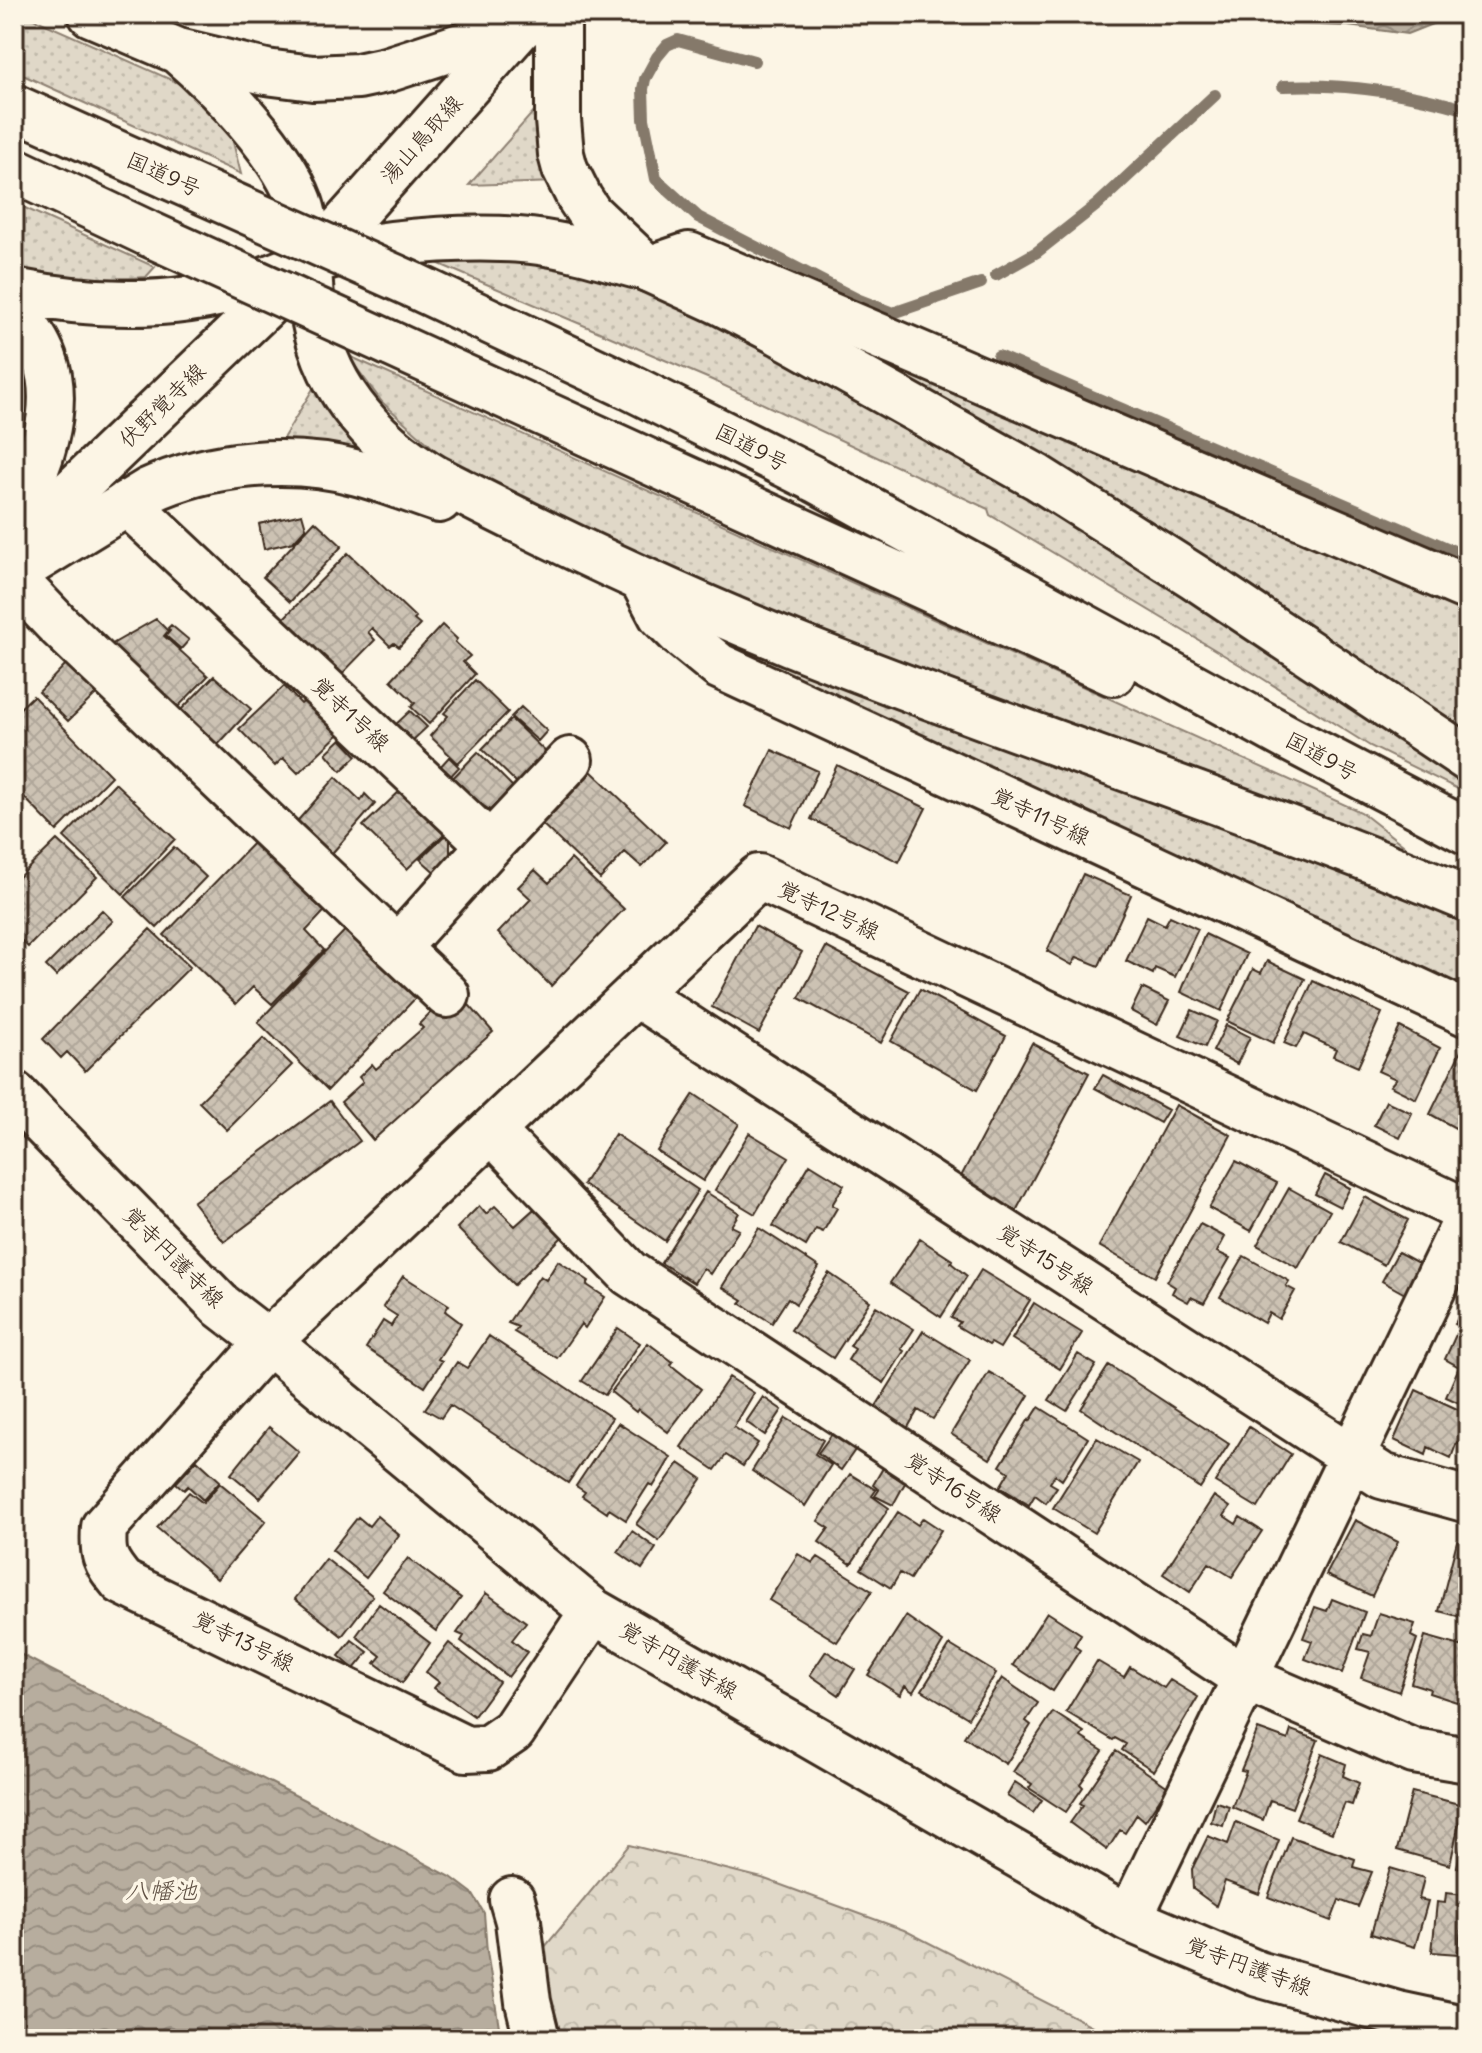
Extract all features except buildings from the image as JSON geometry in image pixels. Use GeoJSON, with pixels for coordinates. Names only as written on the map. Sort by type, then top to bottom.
{"type":"FeatureCollection","features":[{"type":"Feature","properties":{"kind":"main road"},"geometry":{"type":"LineString","coordinates":[[91,14],[178,51],[283,75],[313,78],[386,70],[537,18],[558,120],[561,154],[571,184],[590,214],[648,269]]}},
{"type":"Feature","properties":{"kind":"main road","name":"湯山鳥取線"},"geometry":{"type":"LineString","coordinates":[[310,263],[537,18]]}},
{"type":"Feature","properties":{"kind":"main road"},"geometry":{"type":"LineString","coordinates":[[178,51],[231,102],[288,177],[303,215],[310,263],[311,304],[321,347],[355,411],[410,464],[643,581],[867,673],[1290,827],[1468,899]]}},
{"type":"Feature","properties":{"kind":"main road","name":"国道9号"},"geometry":{"type":"LineString","coordinates":[[14,107],[413,285],[630,387],[816,480],[1468,833]]}},
{"type":"Feature","properties":{"kind":"main road","name":"国道9号"},"geometry":{"type":"LineString","coordinates":[[14,170],[1468,833]]}},
{"type":"Feature","properties":{"kind":"main road"},"geometry":{"type":"LineString","coordinates":[[14,291],[89,302],[158,303],[242,287],[336,254],[428,242],[530,241],[574,248],[648,269],[780,333],[1037,477],[1195,577],[1468,759]]}},
{"type":"Feature","properties":{"kind":"main road"},"geometry":{"type":"LineString","coordinates":[[648,269],[689,255],[1468,588]]}},
{"type":"Feature","properties":{"kind":"main road","name":"伏野覚寺線"},"geometry":{"type":"LineString","coordinates":[[14,547],[310,263]]}},
{"type":"Feature","properties":{"kind":"main road"},"geometry":{"type":"LineString","coordinates":[[14,311],[34,337],[45,361],[50,400],[40,460],[14,514]]}},
{"type":"Feature","properties":{"kind":"main road"},"geometry":{"type":"LineString","coordinates":[[14,573],[167,482],[208,470],[253,464],[319,466],[355,472],[588,555]]}},
{"type":"Feature","properties":{"kind":"main road","name":"覚寺1号線"},"geometry":{"type":"LineString","coordinates":[[127,503],[490,845]]}},
{"type":"Feature","properties":{"kind":"main road"},"geometry":{"type":"LineString","coordinates":[[14,579],[56,623],[447,995]]}},
{"type":"Feature","properties":{"kind":"main road","name":"覚寺11号線"},"geometry":{"type":"LineString","coordinates":[[643,581],[661,615],[719,666],[1468,1014]]}},
{"type":"Feature","properties":{"kind":"main road"},"geometry":{"type":"LineString","coordinates":[[397,948],[570,760]]}},
{"type":"Feature","properties":{"kind":"main road","name":"覚寺12号線"},"geometry":{"type":"LineString","coordinates":[[268,1342],[759,877],[1468,1214]]}},
{"type":"Feature","properties":{"kind":"main road","name":"覚寺15号線"},"geometry":{"type":"LineString","coordinates":[[636,994],[1382,1476],[1468,1500]]}},
{"type":"Feature","properties":{"kind":"main road","name":"覚寺円護寺線"},"geometry":{"type":"LineString","coordinates":[[14,1094],[220,1305],[593,1611],[1129,1919],[1258,1974],[1398,2014],[1468,2029]]}},
{"type":"Feature","properties":{"kind":"main road","name":"覚寺16号線"},"geometry":{"type":"LineString","coordinates":[[492,1131],[629,1273],[1245,1678],[1414,1751],[1468,1760]]}},
{"type":"Feature","properties":{"kind":"main road"},"geometry":{"type":"LineString","coordinates":[[1129,1919],[1468,1214]]}},
{"type":"Feature","properties":{"kind":"main road","name":"覚寺13号線"},"geometry":{"type":"LineString","coordinates":[[268,1342],[104,1527],[102,1547],[107,1564],[122,1582],[466,1749],[488,1748],[513,1731],[593,1611]]}},
{"type":"Feature","properties":{"kind":"main road"},"geometry":{"type":"LineString","coordinates":[[512,1900],[537,2039]]}},
{"type":"Feature","properties":{"kind":"green space"},"geometry":{"type":"Polygon","coordinates":[[[14,14],[23,14],[183,85],[212,106],[231,134],[241,174],[14,71],[14,14]]]}},
{"type":"Feature","properties":{"kind":"green space"},"geometry":{"type":"Polygon","coordinates":[[[542,102],[555,182],[469,185],[542,102]]]}},
{"type":"Feature","properties":{"kind":"green space"},"geometry":{"type":"Polygon","coordinates":[[[14,203],[155,267],[146,277],[84,281],[24,271],[14,266],[14,203]]]}},
{"type":"Feature","properties":{"kind":"green space"},"geometry":{"type":"Polygon","coordinates":[[[515,253],[627,282],[796,357],[1186,589],[1468,779],[1468,794],[1370,746],[990,515],[988,509],[712,380],[430,260],[515,253]]]}},
{"type":"Feature","properties":{"kind":"green space"},"geometry":{"type":"Polygon","coordinates":[[[709,274],[1468,600],[1468,735],[709,274]]]}},
{"type":"Feature","properties":{"kind":"green space"},"geometry":{"type":"Polygon","coordinates":[[[347,355],[1361,812],[1403,845],[1397,847],[886,663],[652,567],[482,484],[441,455],[382,402],[347,355]]]}},
{"type":"Feature","properties":{"kind":"green space"},"geometry":{"type":"Polygon","coordinates":[[[314,387],[341,428],[375,461],[279,445],[314,387]]]}},
{"type":"Feature","properties":{"kind":"green space"},"geometry":{"type":"Polygon","coordinates":[[[693,622],[1468,916],[1468,997],[722,659],[693,622]]]}},
{"type":"Feature","properties":{"kind":"green space"},"geometry":{"type":"Polygon","coordinates":[[[629,1845],[762,1878],[904,1930],[1098,2029],[1134,2039],[562,2039],[539,1954],[629,1845]]]}},
{"type":"Feature","properties":{"kind":"water"},"geometry":{"type":"Polygon","coordinates":[[[1228,14],[1373,14],[1401,18],[1415,14],[1468,14],[1468,18],[1455,15],[1407,34],[1348,26],[1259,23],[1228,14]]]}},
{"type":"Feature","properties":{"kind":"water","name":"八幡池"},"geometry":{"type":"Polygon","coordinates":[[[14,1651],[451,1877],[472,1893],[484,1913],[501,2039],[14,2039],[14,1651]]]}},
{"type":"Feature","properties":{"kind":"waterway"},"geometry":{"type":"LineString","coordinates":[[754,61],[678,40],[667,45],[657,57],[643,89],[644,119],[656,179],[698,217],[857,299],[893,313],[981,283]]}},
{"type":"Feature","properties":{"kind":"waterway"},"geometry":{"type":"LineString","coordinates":[[1283,86],[1377,90],[1468,110]]}},
{"type":"Feature","properties":{"kind":"waterway"},"geometry":{"type":"LineString","coordinates":[[996,275],[1037,252],[1098,204],[1215,95]]}},
{"type":"Feature","properties":{"kind":"waterway"},"geometry":{"type":"LineString","coordinates":[[998,356],[1468,557]]}}]}
